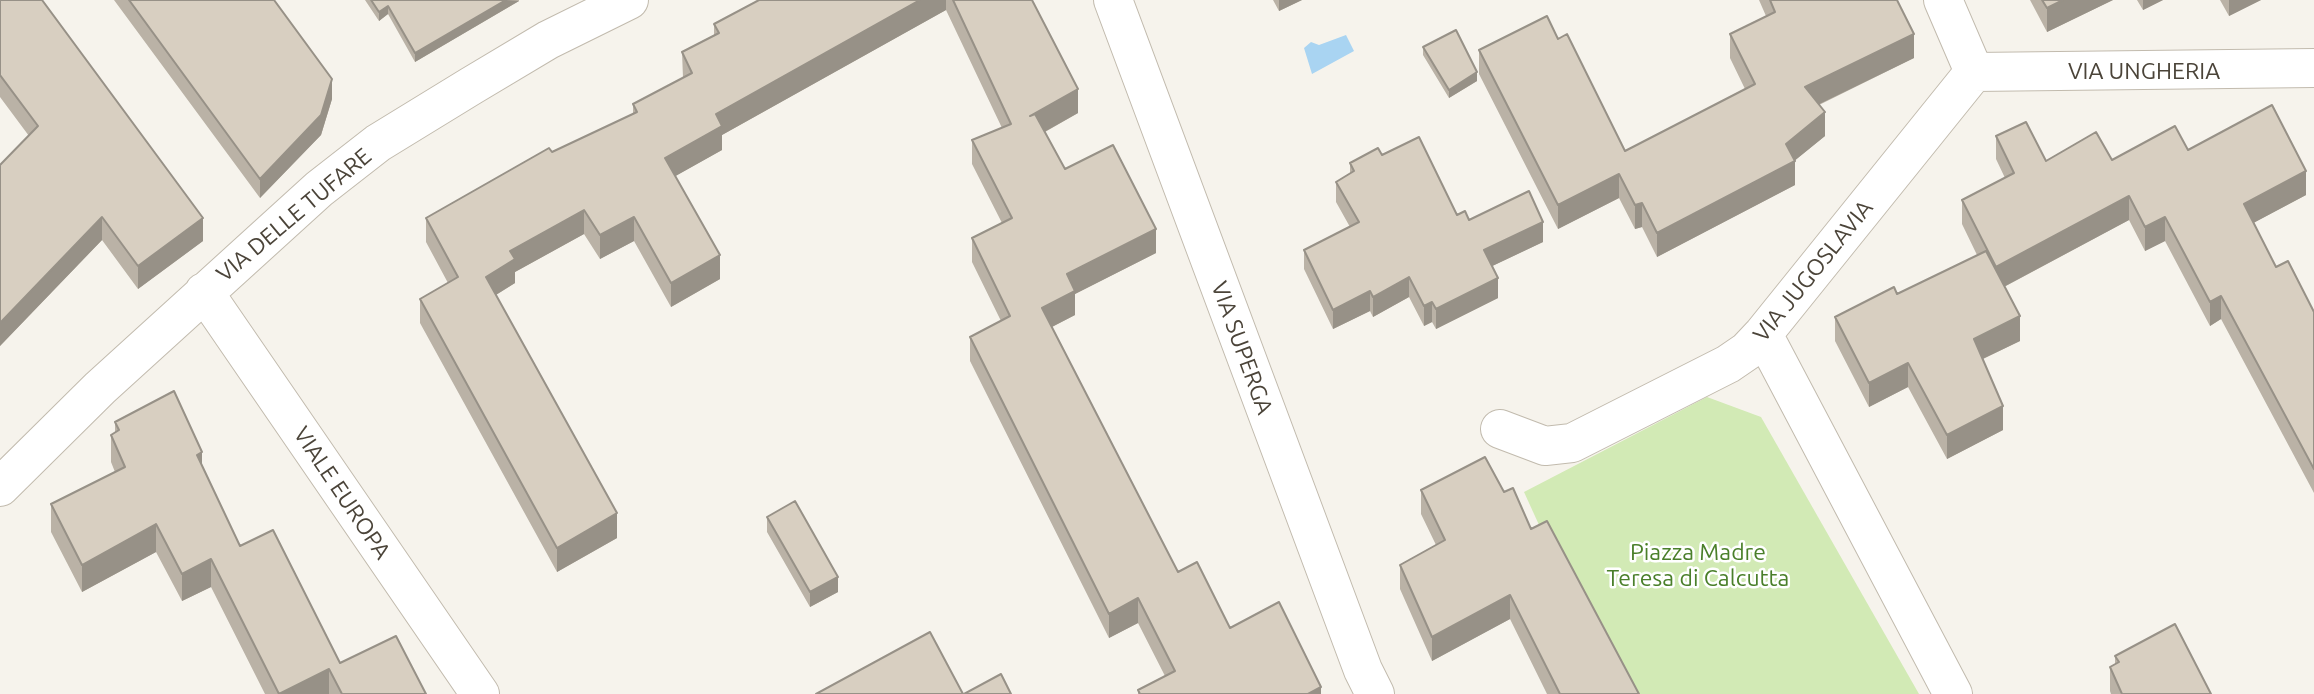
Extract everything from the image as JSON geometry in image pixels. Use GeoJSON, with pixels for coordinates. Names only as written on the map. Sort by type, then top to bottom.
{"type":"FeatureCollection","features":[{"type":"Feature","properties":{"kind":"street","name":"VIA DELLE TUFARE"},"geometry":{"type":"LineString","coordinates":[[0,487],[204,292],[319,189],[379,143],[548,40],[629,0]]}},
{"type":"Feature","properties":{"kind":"street","name":"VIA SUPERGA"},"geometry":{"type":"LineString","coordinates":[[1113,0],[1358,658],[1375,694]]}},
{"type":"Feature","properties":{"kind":"street"},"geometry":{"type":"LineString","coordinates":[[1943,0],[1974,72]]}},
{"type":"Feature","properties":{"kind":"street","name":"VIA UNGHERIA"},"geometry":{"type":"LineString","coordinates":[[1974,72],[2314,68]]}},
{"type":"Feature","properties":{"kind":"street","name":"VIA JUGOSLAVIA"},"geometry":{"type":"LineString","coordinates":[[1500,429],[1545,446],[1572,443],[1728,364],[1763,334],[1974,72]]}},
{"type":"Feature","properties":{"kind":"street","name":"VIALE EUROPA"},"geometry":{"type":"LineString","coordinates":[[204,292],[480,694]]}},
{"type":"Feature","properties":{"kind":"street"},"geometry":{"type":"LineString","coordinates":[[1763,334],[1953,694]]}},
{"type":"Feature","properties":{"kind":"green space","name":"Piazza Madre Teresa di Calcutta"},"geometry":{"type":"Polygon","coordinates":[[[1707,397],[1761,417],[1919,694],[1616,694],[1524,492],[1707,397]]]}},
{"type":"Feature","properties":{"kind":"water"},"geometry":{"type":"Polygon","coordinates":[[[1346,35],[1354,51],[1312,74],[1304,48],[1311,42],[1319,45],[1346,35]]]}},
{"type":"Feature","properties":{"kind":"building"},"geometry":{"type":"Polygon","coordinates":[[[0,0],[42,0],[203,218],[138,266],[102,217],[0,323],[0,165],[38,126],[0,75],[0,0]]]}},
{"type":"Feature","properties":{"kind":"building"},"geometry":{"type":"Polygon","coordinates":[[[129,0],[274,0],[332,79],[321,115],[260,179],[129,0]]]}},
{"type":"Feature","properties":{"kind":"building"},"geometry":{"type":"Polygon","coordinates":[[[371,0],[506,0],[415,53],[388,6],[379,12],[371,0]]]}},
{"type":"Feature","properties":{"kind":"building"},"geometry":{"type":"Polygon","coordinates":[[[759,0],[920,0],[716,114],[722,126],[665,158],[720,255],[671,283],[634,217],[600,235],[584,210],[510,251],[515,259],[486,277],[617,513],[557,548],[420,299],[458,277],[426,218],[549,148],[552,152],[637,112],[633,104],[692,73],[682,52],[719,33],[714,24],[759,0]]]}},
{"type":"Feature","properties":{"kind":"building"},"geometry":{"type":"Polygon","coordinates":[[[953,0],[1032,0],[1078,89],[1030,116],[1035,114],[1065,169],[1113,145],[1156,229],[1067,274],[1075,291],[1042,308],[1178,572],[1197,562],[1230,628],[1279,602],[1321,687],[1308,694],[1140,694],[1138,690],[1175,671],[1138,598],[1109,614],[970,337],[1010,316],[972,238],[1012,218],[972,140],[1011,124],[953,0]]]}},
{"type":"Feature","properties":{"kind":"building"},"geometry":{"type":"Polygon","coordinates":[[[1770,0],[1897,0],[1914,34],[1805,87],[1825,112],[1786,144],[1795,161],[1657,233],[1642,203],[1635,205],[1619,174],[1558,205],[1479,50],[1547,16],[1558,39],[1567,34],[1625,151],[1755,84],[1730,34],[1775,12],[1770,0]]]}},
{"type":"Feature","properties":{"kind":"building"},"geometry":{"type":"Polygon","coordinates":[[[2042,0],[2063,0],[2047,8],[2042,0]]]}},
{"type":"Feature","properties":{"kind":"building"},"geometry":{"type":"Polygon","coordinates":[[[1456,30],[1477,72],[1449,90],[1423,47],[1456,30]]]}},
{"type":"Feature","properties":{"kind":"building"},"geometry":{"type":"Polygon","coordinates":[[[2272,105],[2306,171],[2244,204],[2276,267],[2288,261],[2314,312],[2314,469],[2221,296],[2210,302],[2165,217],[2145,227],[2129,196],[1996,267],[1962,200],[2014,173],[1996,136],[2026,122],[2046,161],[2096,132],[2112,160],[2175,126],[2188,150],[2272,105]]]}},
{"type":"Feature","properties":{"kind":"building"},"geometry":{"type":"Polygon","coordinates":[[[1419,137],[1457,215],[1465,211],[1469,220],[1529,191],[1543,222],[1484,250],[1498,278],[1436,309],[1432,302],[1424,306],[1409,277],[1373,297],[1370,291],[1333,310],[1304,250],[1359,222],[1336,182],[1354,171],[1350,163],[1378,148],[1382,155],[1419,137]]]}},
{"type":"Feature","properties":{"kind":"building"},"geometry":{"type":"Polygon","coordinates":[[[1986,251],[2020,316],[1974,339],[2003,406],[1947,435],[1908,363],[1869,383],[1835,317],[1894,287],[1897,294],[1986,251]]]}},
{"type":"Feature","properties":{"kind":"building"},"geometry":{"type":"Polygon","coordinates":[[[174,391],[202,452],[197,455],[240,546],[273,530],[340,663],[396,636],[426,694],[342,694],[329,669],[279,694],[211,559],[182,574],[156,524],[82,565],[51,504],[125,467],[111,435],[119,430],[115,422],[174,391]]]}},
{"type":"Feature","properties":{"kind":"building"},"geometry":{"type":"Polygon","coordinates":[[[1485,457],[1504,492],[1513,488],[1531,529],[1547,521],[1639,694],[1560,694],[1510,595],[1432,637],[1400,565],[1445,540],[1421,490],[1485,457]]]}},
{"type":"Feature","properties":{"kind":"building"},"geometry":{"type":"Polygon","coordinates":[[[795,501],[838,577],[810,592],[767,517],[795,501]]]}},
{"type":"Feature","properties":{"kind":"building"},"geometry":{"type":"Polygon","coordinates":[[[2175,624],[2211,694],[2122,694],[2110,667],[2119,662],[2115,656],[2175,624]]]}},
{"type":"Feature","properties":{"kind":"building"},"geometry":{"type":"Polygon","coordinates":[[[930,632],[963,694],[816,694],[930,632]]]}},
{"type":"Feature","properties":{"kind":"building"},"geometry":{"type":"Polygon","coordinates":[[[1001,674],[1011,694],[964,694],[1001,674]]]}}]}
